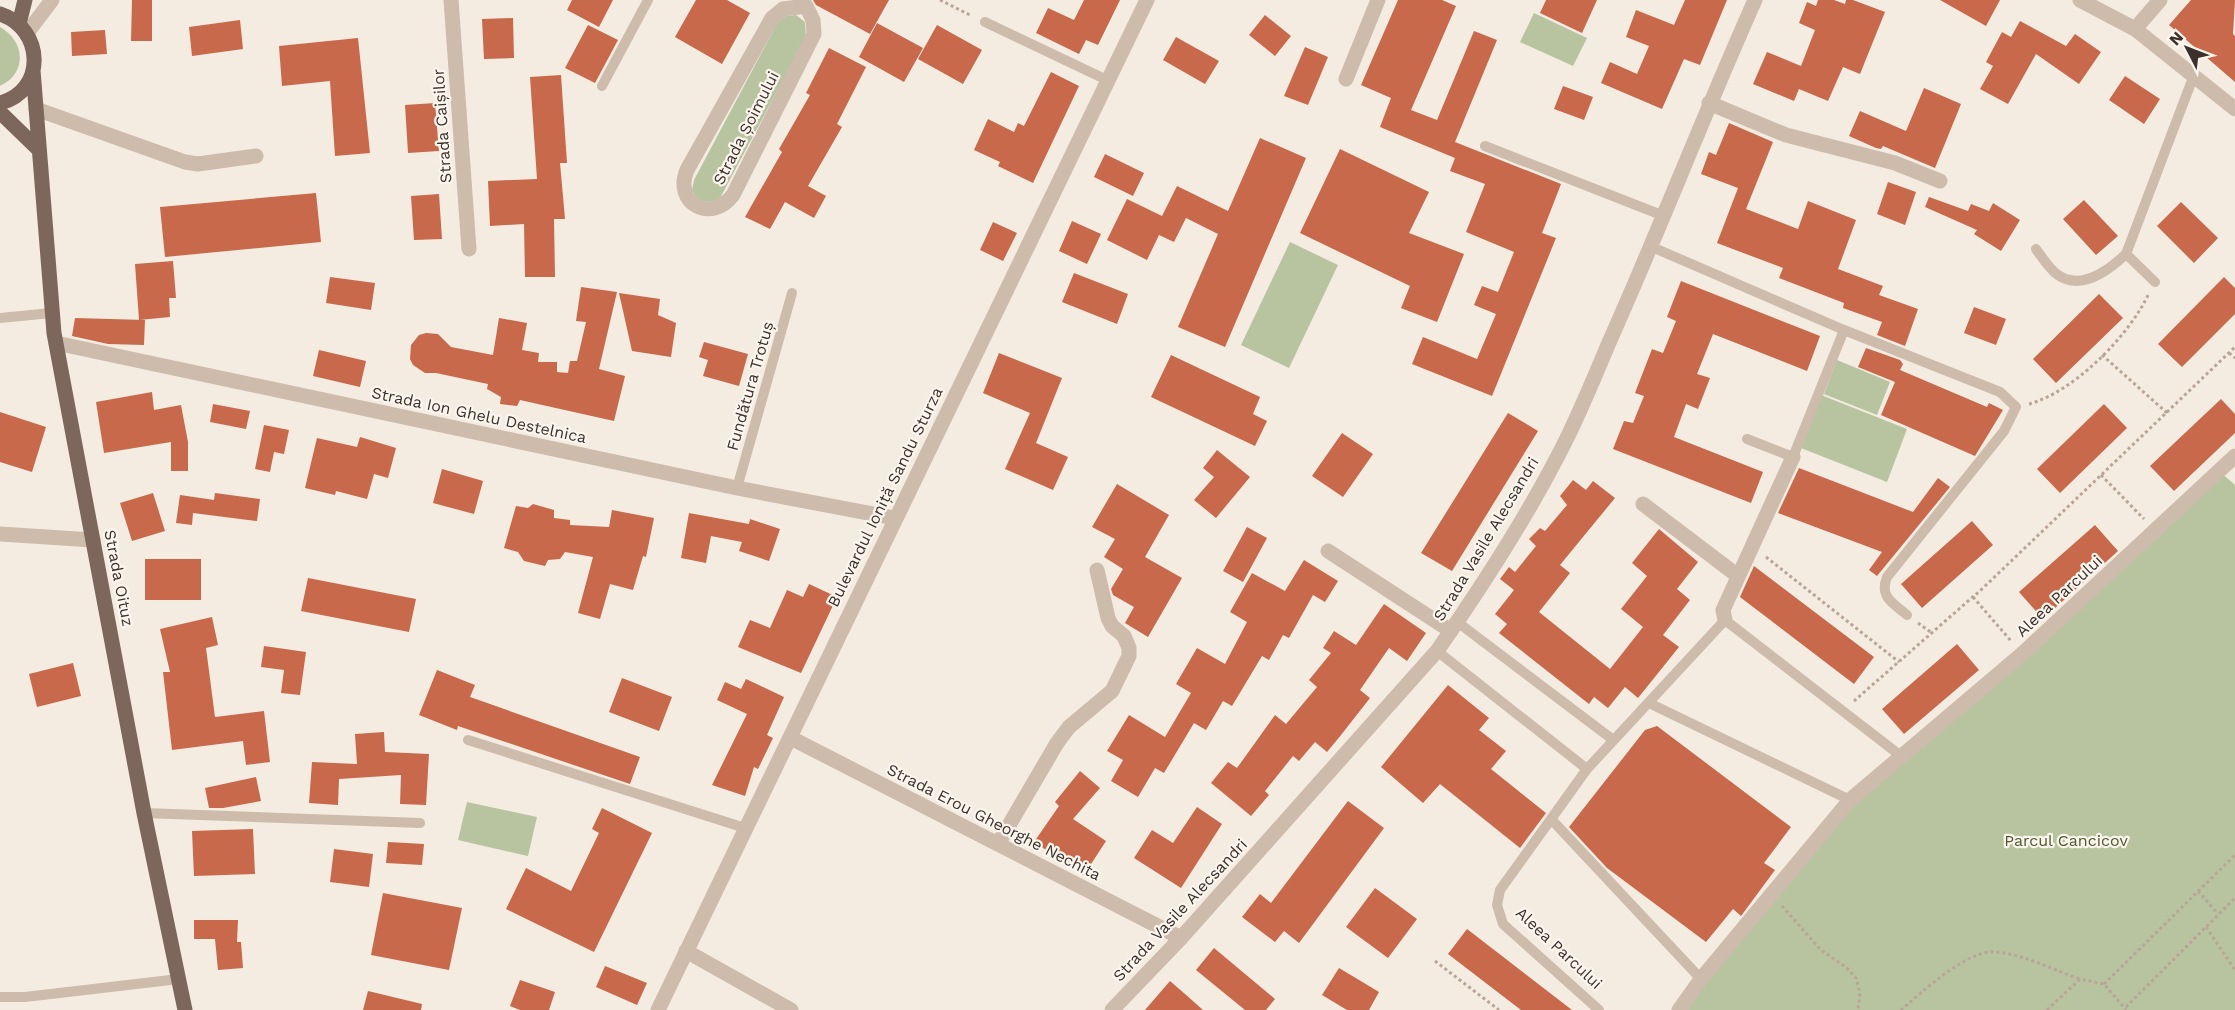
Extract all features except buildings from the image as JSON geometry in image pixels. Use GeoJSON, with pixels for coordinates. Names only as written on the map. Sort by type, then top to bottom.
{"type":"FeatureCollection","features":[{"type":"Feature","properties":{"kind":"main road"},"geometry":{"type":"LineString","coordinates":[[0,14],[23,28],[25,0]]}},
{"type":"Feature","properties":{"kind":"main road","name":"Strada Oituz"},"geometry":{"type":"LineString","coordinates":[[23,28],[33,45],[38,149],[51,313],[144,813],[185,1010]]}},
{"type":"Feature","properties":{"kind":"main road"},"geometry":{"type":"LineString","coordinates":[[0,103],[17,95],[27,84],[33,70]]}},
{"type":"Feature","properties":{"kind":"main road"},"geometry":{"type":"LineString","coordinates":[[0,112],[38,149]]}},
{"type":"Feature","properties":{"kind":"street"},"geometry":{"type":"LineString","coordinates":[[23,28],[52,0]]}},
{"type":"Feature","properties":{"kind":"street","name":"Strada Caișilor"},"geometry":{"type":"LineString","coordinates":[[451,0],[469,249]]}},
{"type":"Feature","properties":{"kind":"street","name":"Bulevardul Ioniță Sandu Sturza"},"geometry":{"type":"LineString","coordinates":[[658,1010],[791,738],[894,518],[1147,0]]}},
{"type":"Feature","properties":{"kind":"street"},"geometry":{"type":"LineString","coordinates":[[1346,79],[1378,0]]}},
{"type":"Feature","properties":{"kind":"street","name":"Strada Vasile Alecsandri"},"geometry":{"type":"LineString","coordinates":[[1112,1010],[1181,938],[1437,651],[1454,626],[1512,534],[1565,442],[1652,247],[1709,104],[1755,0]]}},
{"type":"Feature","properties":{"kind":"street"},"geometry":{"type":"LineString","coordinates":[[2080,0],[2135,29],[2235,109]]}},
{"type":"Feature","properties":{"kind":"street"},"geometry":{"type":"LineString","coordinates":[[2135,29],[2160,0]]}},
{"type":"Feature","properties":{"kind":"street","name":"Strada Șoimului"},"geometry":{"type":"LineString","coordinates":[[807,3],[813,20],[814,34],[733,195],[719,207],[711,209],[694,204],[683,185],[692,159],[772,18],[783,9],[807,3]]}},
{"type":"Feature","properties":{"kind":"street"},"geometry":{"type":"LineString","coordinates":[[1709,104],[1786,135],[1895,163],[1940,181]]}},
{"type":"Feature","properties":{"kind":"street"},"geometry":{"type":"LineString","coordinates":[[36,109],[184,162],[198,164],[256,156]]}},
{"type":"Feature","properties":{"kind":"street","name":"Strada Ion Ghelu Destelnica"},"geometry":{"type":"LineString","coordinates":[[56,343],[737,488],[894,518]]}},
{"type":"Feature","properties":{"kind":"street","name":"Aleea Parcului"},"geometry":{"type":"LineString","coordinates":[[1679,1010],[1701,979],[1850,800],[2022,654],[2235,456]]}},
{"type":"Feature","properties":{"kind":"street"},"geometry":{"type":"LineString","coordinates":[[1725,620],[1723,610],[1793,457]]}},
{"type":"Feature","properties":{"kind":"street"},"geometry":{"type":"LineString","coordinates":[[1643,504],[1738,576]]}},
{"type":"Feature","properties":{"kind":"street"},"geometry":{"type":"LineString","coordinates":[[0,534],[93,540]]}},
{"type":"Feature","properties":{"kind":"street"},"geometry":{"type":"LineString","coordinates":[[1328,551],[1454,626]]}},
{"type":"Feature","properties":{"kind":"street"},"geometry":{"type":"LineString","coordinates":[[998,844],[1056,743],[1068,727],[1112,691],[1129,656],[1129,648],[1124,636],[1112,626],[1108,618],[1097,570]]}},
{"type":"Feature","properties":{"kind":"street","name":"Strada Erou Gheorghe Nechita"},"geometry":{"type":"LineString","coordinates":[[791,738],[1181,938]]}},
{"type":"Feature","properties":{"kind":"street"},"geometry":{"type":"LineString","coordinates":[[686,951],[791,1010]]}},
{"type":"Feature","properties":{"kind":"lane"},"geometry":{"type":"LineString","coordinates":[[602,86],[648,0]]}},
{"type":"Feature","properties":{"kind":"lane"},"geometry":{"type":"LineString","coordinates":[[985,22],[1107,80]]}},
{"type":"Feature","properties":{"kind":"lane"},"geometry":{"type":"LineString","coordinates":[[2036,249],[2058,275],[2082,281],[2112,267],[2126,254],[2194,75]]}},
{"type":"Feature","properties":{"kind":"lane"},"geometry":{"type":"LineString","coordinates":[[1485,146],[1664,216]]}},
{"type":"Feature","properties":{"kind":"lane"},"geometry":{"type":"LineString","coordinates":[[1652,247],[1844,330],[2000,392],[2016,407],[2004,431],[1887,577],[1884,592],[1887,599],[1906,615]]}},
{"type":"Feature","properties":{"kind":"lane"},"geometry":{"type":"LineString","coordinates":[[2126,254],[2155,282]]}},
{"type":"Feature","properties":{"kind":"lane","name":"Fundătura Trotuș"},"geometry":{"type":"LineString","coordinates":[[737,488],[792,293]]}},
{"type":"Feature","properties":{"kind":"lane"},"geometry":{"type":"LineString","coordinates":[[0,318],[51,313]]}},
{"type":"Feature","properties":{"kind":"lane"},"geometry":{"type":"LineString","coordinates":[[1747,439],[1793,457],[1844,330]]}},
{"type":"Feature","properties":{"kind":"lane"},"geometry":{"type":"LineString","coordinates":[[1725,620],[1901,756]]}},
{"type":"Feature","properties":{"kind":"lane","name":"Aleea Parcului"},"geometry":{"type":"LineString","coordinates":[[1599,1010],[1513,934],[1498,915],[1500,890],[1587,769],[1612,739],[1649,703],[1725,620]]}},
{"type":"Feature","properties":{"kind":"lane"},"geometry":{"type":"LineString","coordinates":[[1454,626],[1612,739]]}},
{"type":"Feature","properties":{"kind":"lane"},"geometry":{"type":"LineString","coordinates":[[1437,651],[1587,769]]}},
{"type":"Feature","properties":{"kind":"lane"},"geometry":{"type":"LineString","coordinates":[[1649,703],[1850,800]]}},
{"type":"Feature","properties":{"kind":"lane"},"geometry":{"type":"LineString","coordinates":[[468,740],[745,828]]}},
{"type":"Feature","properties":{"kind":"lane"},"geometry":{"type":"LineString","coordinates":[[144,813],[420,823]]}},
{"type":"Feature","properties":{"kind":"lane"},"geometry":{"type":"LineString","coordinates":[[1551,819],[1701,979]]}},
{"type":"Feature","properties":{"kind":"lane"},"geometry":{"type":"LineString","coordinates":[[0,998],[179,979]]}},
{"type":"Feature","properties":{"kind":"path"},"geometry":{"type":"LineString","coordinates":[[940,0],[985,22]]}},
{"type":"Feature","properties":{"kind":"path"},"geometry":{"type":"LineString","coordinates":[[2016,407],[2045,400],[2066,388],[2133,322],[2155,282]]}},
{"type":"Feature","properties":{"kind":"path"},"geometry":{"type":"LineString","coordinates":[[1840,711],[1972,597],[2235,347]]}},
{"type":"Feature","properties":{"kind":"path"},"geometry":{"type":"LineString","coordinates":[[2229,353],[2235,358]]}},
{"type":"Feature","properties":{"kind":"path"},"geometry":{"type":"LineString","coordinates":[[2102,355],[2167,413]]}},
{"type":"Feature","properties":{"kind":"path"},"geometry":{"type":"LineString","coordinates":[[2101,475],[2156,531]]}},
{"type":"Feature","properties":{"kind":"path"},"geometry":{"type":"LineString","coordinates":[[1752,544],[1755,549],[1899,662]]}},
{"type":"Feature","properties":{"kind":"path"},"geometry":{"type":"LineString","coordinates":[[1972,597],[2022,654]]}},
{"type":"Feature","properties":{"kind":"path"},"geometry":{"type":"LineString","coordinates":[[2104,984],[2235,855]]}},
{"type":"Feature","properties":{"kind":"path"},"geometry":{"type":"LineString","coordinates":[[2198,891],[2218,914]]}},
{"type":"Feature","properties":{"kind":"path"},"geometry":{"type":"LineString","coordinates":[[1773,894],[1821,950],[1847,968],[1856,978],[1860,993],[1858,1010]]}},
{"type":"Feature","properties":{"kind":"path"},"geometry":{"type":"LineString","coordinates":[[1901,1010],[1951,968],[1992,951],[2014,955],[2080,979],[2104,984],[2126,1008],[2235,898]]}},
{"type":"Feature","properties":{"kind":"path"},"geometry":{"type":"LineString","coordinates":[[2205,927],[2235,970]]}},
{"type":"Feature","properties":{"kind":"path"},"geometry":{"type":"LineString","coordinates":[[1435,961],[1499,1010]]}},
{"type":"Feature","properties":{"kind":"path"},"geometry":{"type":"LineString","coordinates":[[2047,1010],[2080,979]]}},
{"type":"Feature","properties":{"kind":"green space"},"geometry":{"type":"Polygon","coordinates":[[[1534,13],[1587,38],[1573,66],[1520,42],[1534,13]]]}},
{"type":"Feature","properties":{"kind":"green space"},"geometry":{"type":"Polygon","coordinates":[[[796,15],[805,22],[806,37],[719,200],[700,203],[692,190],[694,180],[778,22],[786,16],[796,15]]]}},
{"type":"Feature","properties":{"kind":"green space"},"geometry":{"type":"Polygon","coordinates":[[[0,27],[14,40],[20,57],[15,73],[0,86],[0,27]]]}},
{"type":"Feature","properties":{"kind":"green space"},"geometry":{"type":"Polygon","coordinates":[[[1290,242],[1338,265],[1289,368],[1241,345],[1290,242]]]}},
{"type":"Feature","properties":{"kind":"green space"},"geometry":{"type":"Polygon","coordinates":[[[1837,360],[1890,382],[1877,415],[1824,394],[1837,360]]]}},
{"type":"Feature","properties":{"kind":"green space"},"geometry":{"type":"Polygon","coordinates":[[[1821,395],[1907,429],[1887,482],[1801,448],[1821,395]]]}},
{"type":"Feature","properties":{"kind":"green space","name":"Parcul Cancicov"},"geometry":{"type":"Polygon","coordinates":[[[2219,471],[2235,485],[2235,1010],[1679,1010],[1850,800],[2219,471]]]}},
{"type":"Feature","properties":{"kind":"green space"},"geometry":{"type":"Polygon","coordinates":[[[467,802],[537,817],[528,856],[458,840],[467,802]]]}}]}
